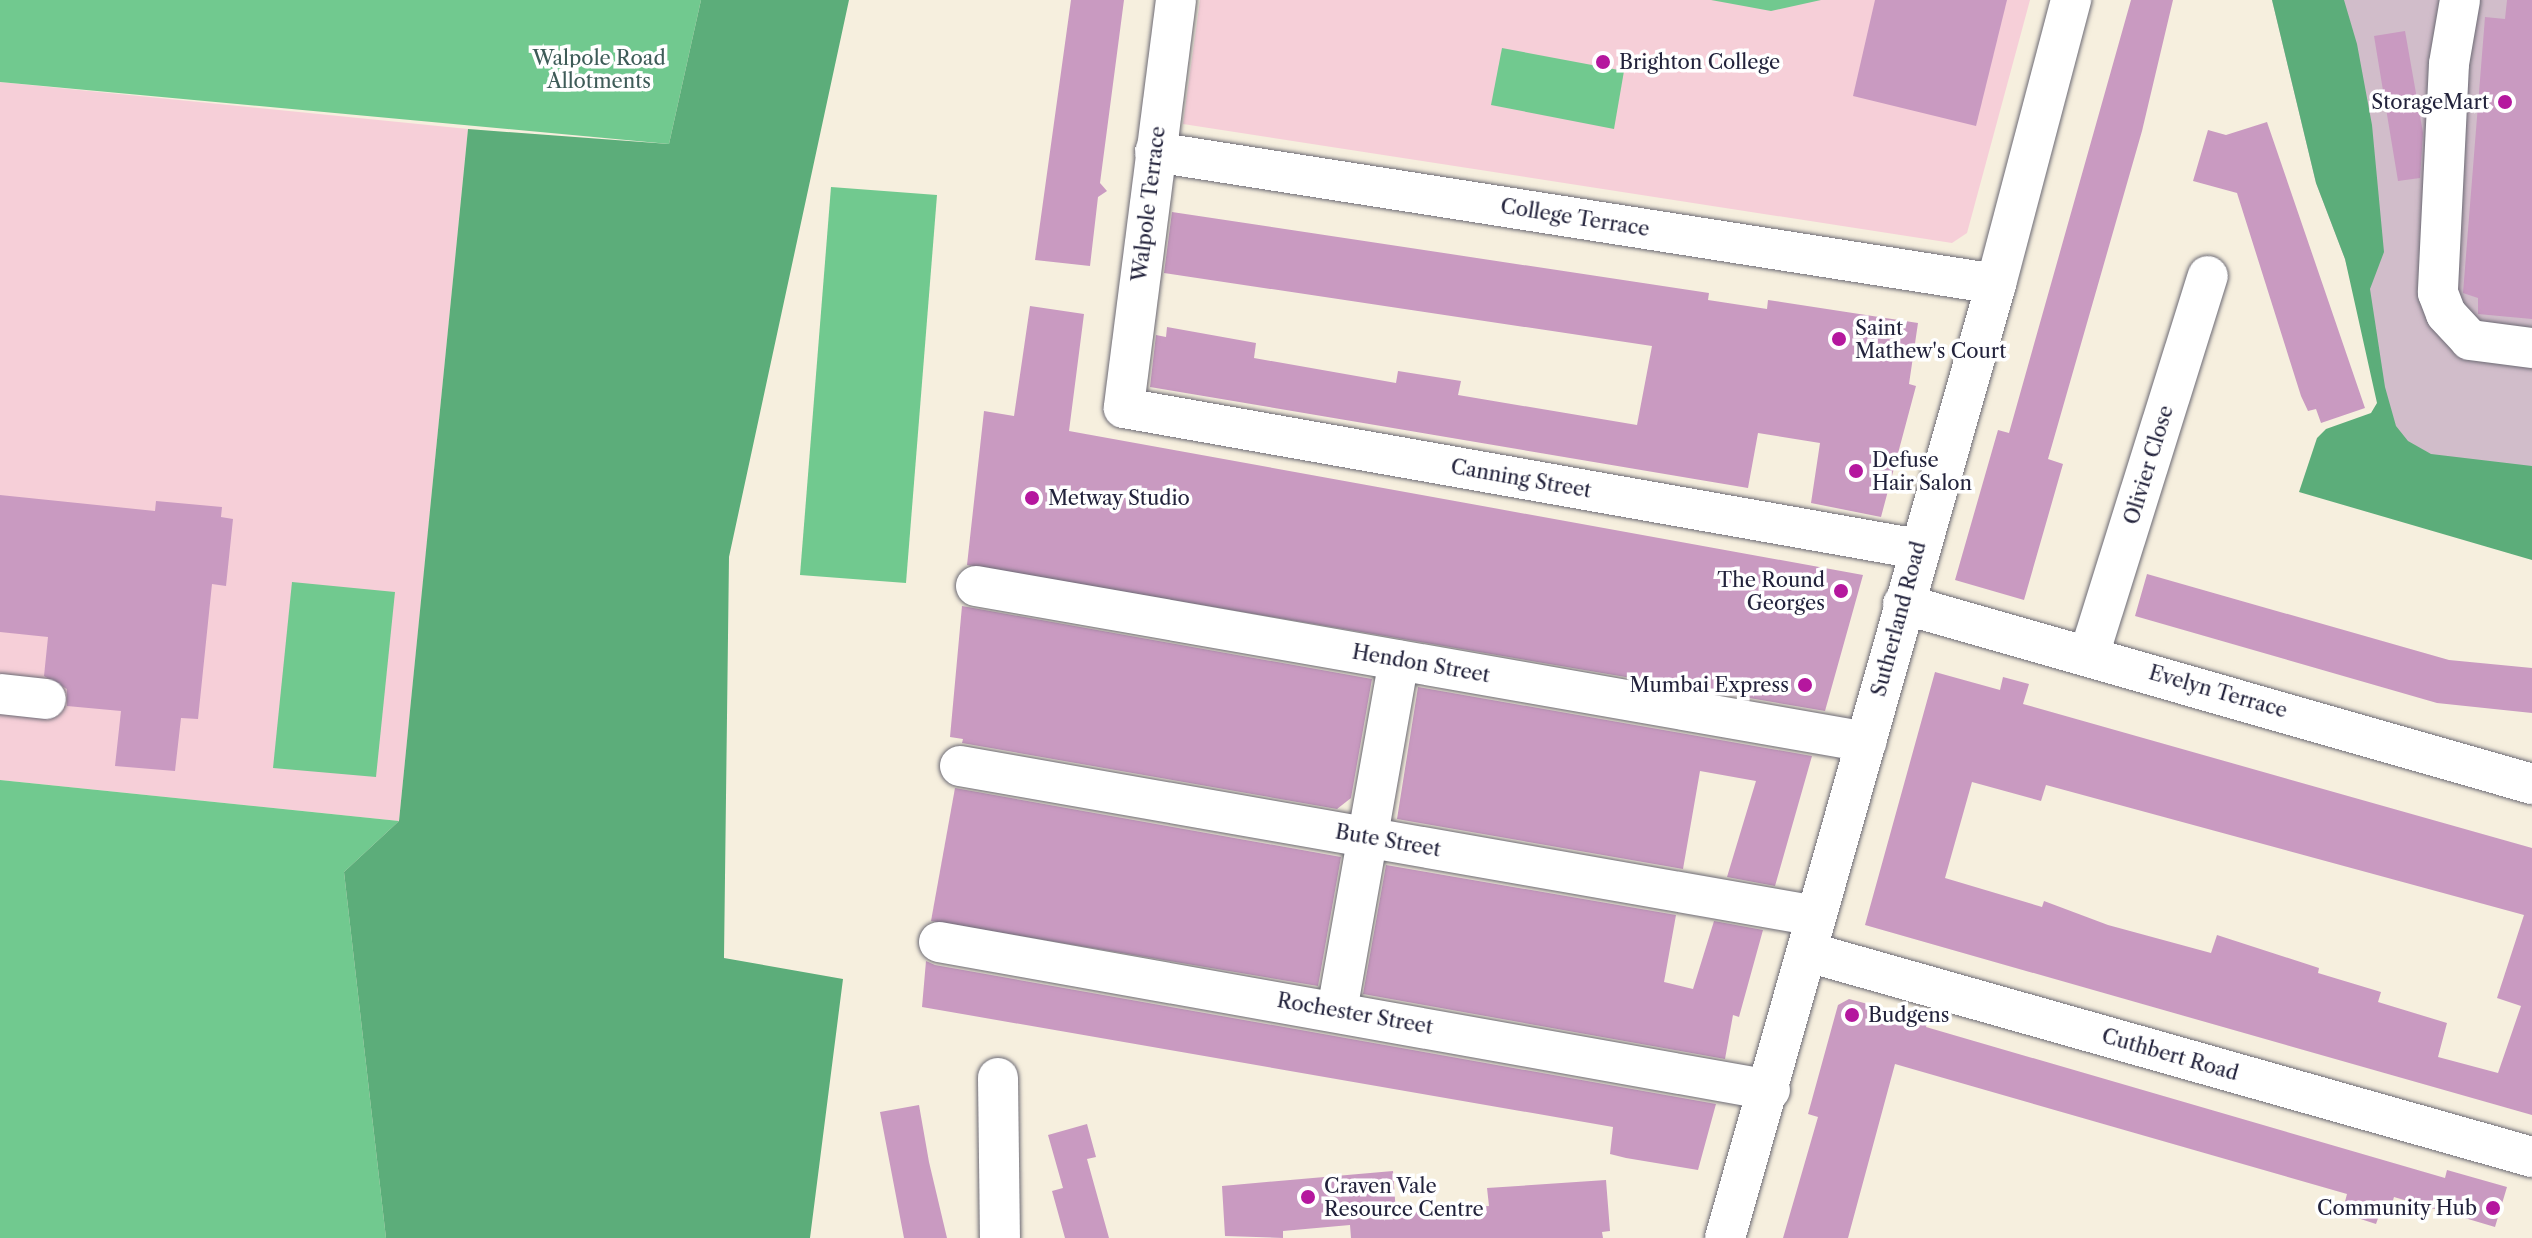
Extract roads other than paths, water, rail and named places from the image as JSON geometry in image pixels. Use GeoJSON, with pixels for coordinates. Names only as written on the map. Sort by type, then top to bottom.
{"type":"FeatureCollection","features":[{"type":"Feature","properties":{"kind":"street","name":"Walpole Terrace"},"geometry":{"type":"LineString","coordinates":[[1124,408],[1176,0]]}},
{"type":"Feature","properties":{"kind":"street","name":"Sutherland Road"},"geometry":{"type":"LineString","coordinates":[[1725,1238],[1770,1090],[1918,549],[1996,284],[2071,0]]}},
{"type":"Feature","properties":{"kind":"street"},"geometry":{"type":"LineString","coordinates":[[2460,0],[2449,64],[2438,293],[2446,314],[2470,340],[2532,348]]}},
{"type":"Feature","properties":{"kind":"street","name":"College Terrace"},"geometry":{"type":"LineString","coordinates":[[1155,152],[1996,284]]}},
{"type":"Feature","properties":{"kind":"street","name":"Olivier Close"},"geometry":{"type":"LineString","coordinates":[[2089,655],[2208,276]]}},
{"type":"Feature","properties":{"kind":"street","name":"Canning Street"},"geometry":{"type":"LineString","coordinates":[[1124,408],[1918,549]]}},
{"type":"Feature","properties":{"kind":"street","name":"Hendon Street"},"geometry":{"type":"LineString","coordinates":[[976,586],[1866,742]]}},
{"type":"Feature","properties":{"kind":"street","name":"Evelyn Terrace"},"geometry":{"type":"LineString","coordinates":[[1903,604],[2532,784]]}},
{"type":"Feature","properties":{"kind":"street"},"geometry":{"type":"LineString","coordinates":[[1337,1011],[1399,660]]}},
{"type":"Feature","properties":{"kind":"street"},"geometry":{"type":"LineString","coordinates":[[0,694],[46,699]]}},
{"type":"Feature","properties":{"kind":"street","name":"Bute Street"},"geometry":{"type":"LineString","coordinates":[[960,766],[1367,838],[1812,934]]}},
{"type":"Feature","properties":{"kind":"street","name":"Cuthbert Road"},"geometry":{"type":"LineString","coordinates":[[1812,934],[2532,1157]]}},
{"type":"Feature","properties":{"kind":"street","name":"Rochester Street"},"geometry":{"type":"LineString","coordinates":[[939,942],[1770,1090]]}},
{"type":"Feature","properties":{"kind":"street"},"geometry":{"type":"LineString","coordinates":[[998,1078],[1000,1238]]}},
{"type":"Feature","properties":{"kind":"place","name":"Brighton College"},"geometry":{"type":"Point","coordinates":[1603,62]}},
{"type":"Feature","properties":{"kind":"place","name":"StorageMart"},"geometry":{"type":"Point","coordinates":[2505,102]}},
{"type":"Feature","properties":{"kind":"place","name":"Saint Mathew's Court"},"geometry":{"type":"Point","coordinates":[1839,339]}},
{"type":"Feature","properties":{"kind":"place","name":"Defuse Hair Salon"},"geometry":{"type":"Point","coordinates":[1856,471]}},
{"type":"Feature","properties":{"kind":"place","name":"Metway Studio"},"geometry":{"type":"Point","coordinates":[1032,498]}},
{"type":"Feature","properties":{"kind":"place","name":"The Round Georges"},"geometry":{"type":"Point","coordinates":[1841,591]}},
{"type":"Feature","properties":{"kind":"place","name":"Mumbai Express"},"geometry":{"type":"Point","coordinates":[1805,685]}},
{"type":"Feature","properties":{"kind":"place","name":"Budgens"},"geometry":{"type":"Point","coordinates":[1852,1015]}},
{"type":"Feature","properties":{"kind":"place","name":"Craven Vale Resource Centre"},"geometry":{"type":"Point","coordinates":[1308,1197]}},
{"type":"Feature","properties":{"kind":"place","name":"Community Hub"},"geometry":{"type":"Point","coordinates":[2493,1208]}},
{"type":"Feature","properties":{"kind":"park label","name":"Walpole Road Allotments"},"geometry":{"type":"Point","coordinates":[599,70]}}]}
